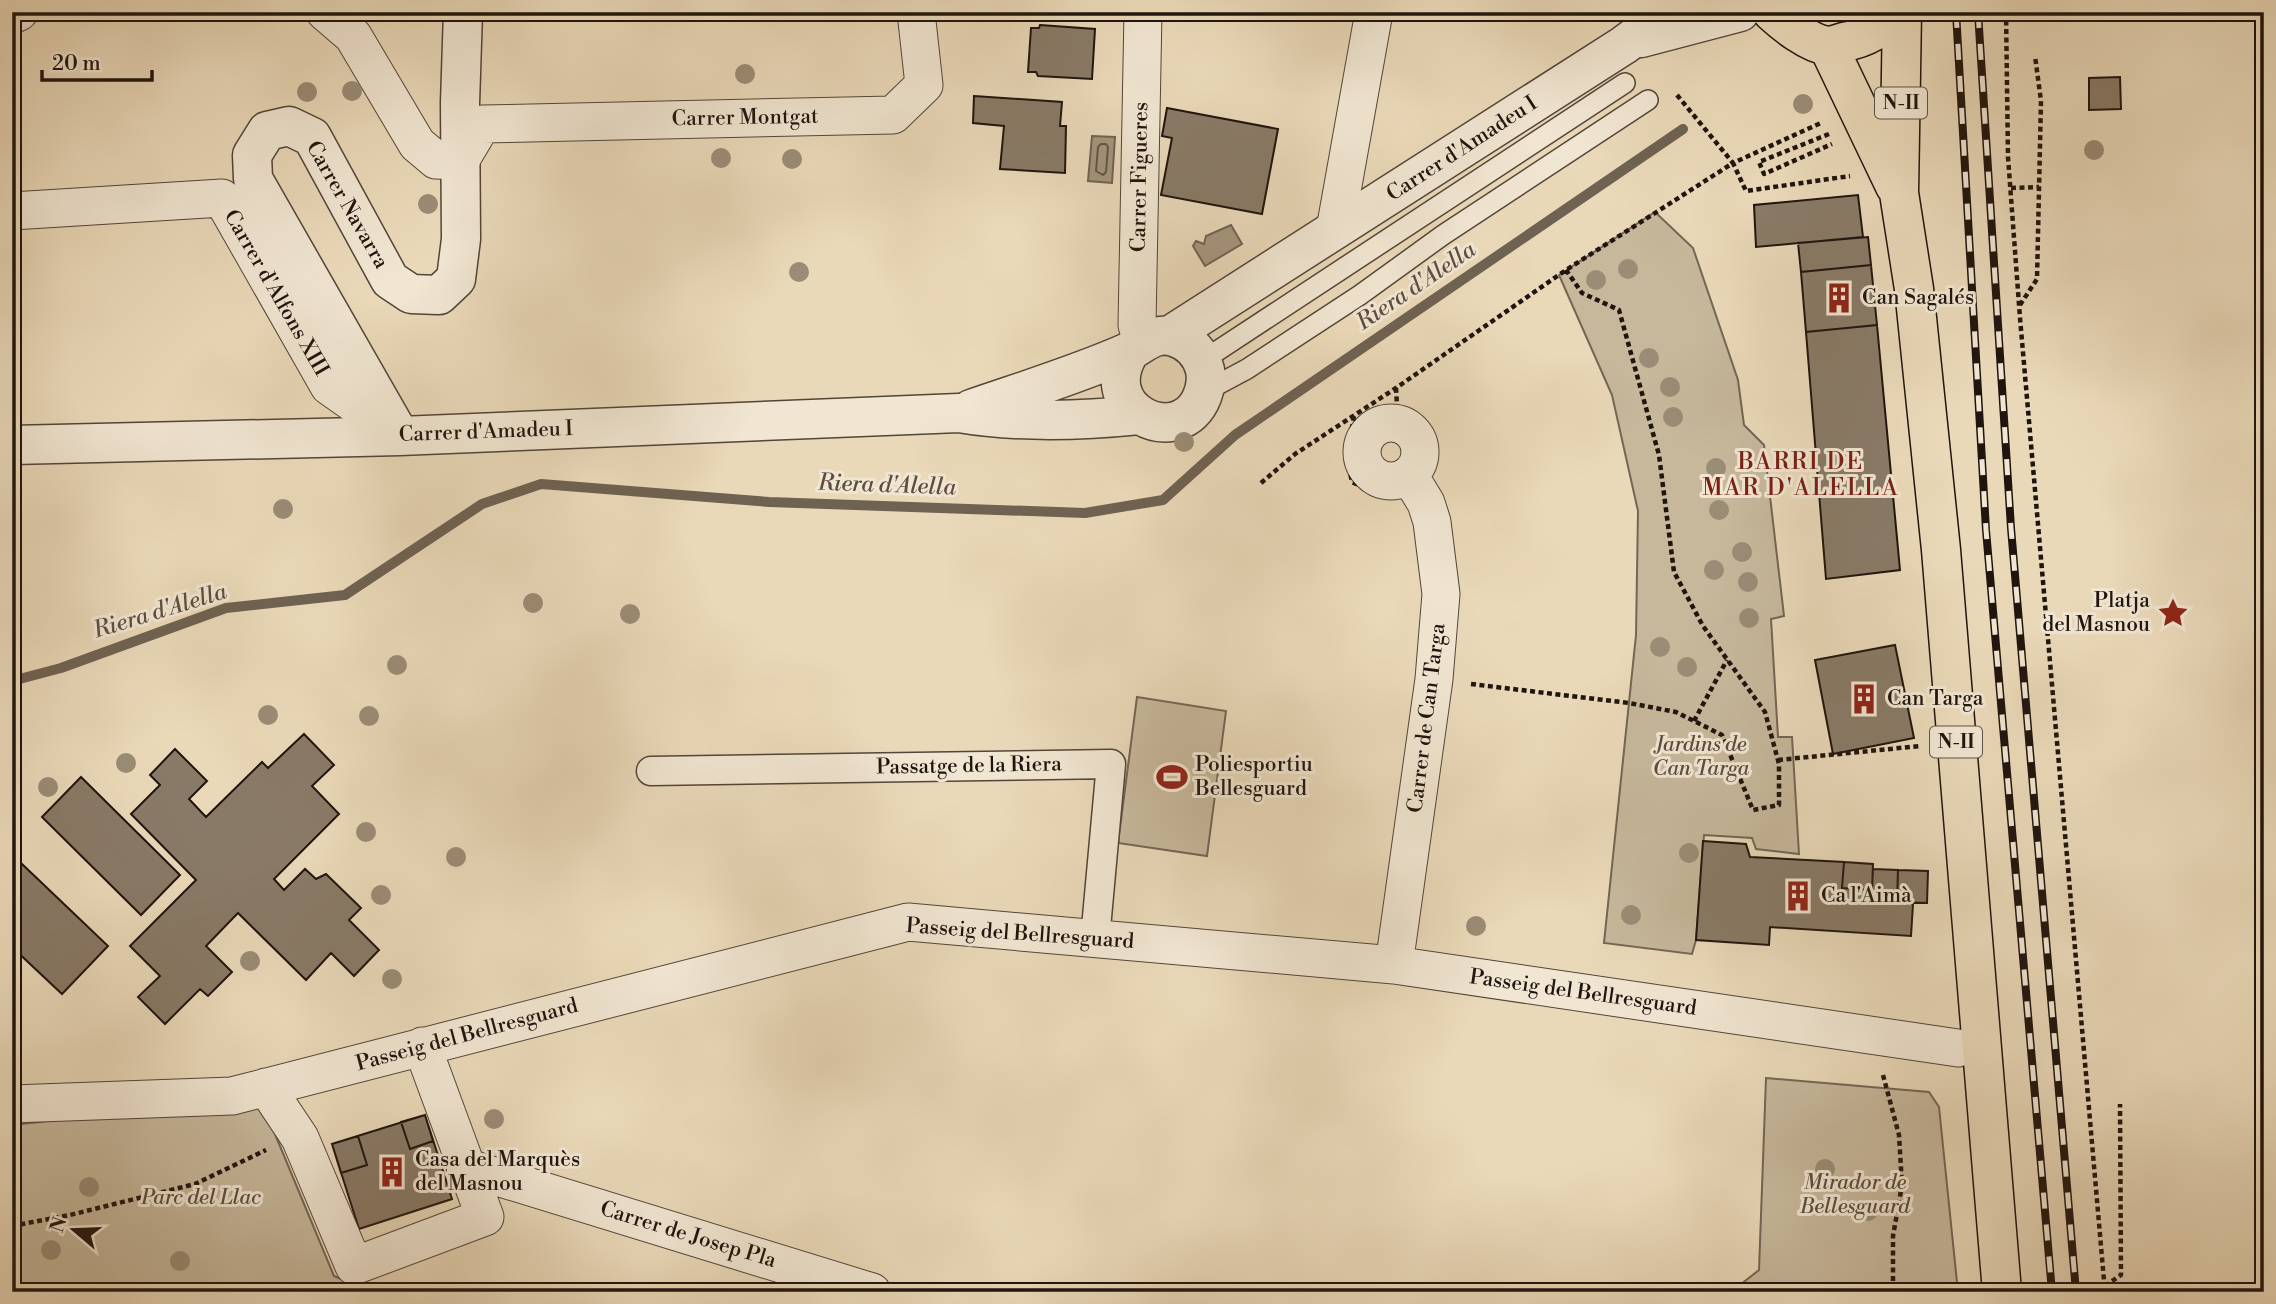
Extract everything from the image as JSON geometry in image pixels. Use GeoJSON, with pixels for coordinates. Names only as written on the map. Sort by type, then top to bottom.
{"type":"FeatureCollection","features":[{"type":"Feature","properties":{"kind":"main road"},"geometry":{"type":"LineString","coordinates":[[1772,12],[1797,33],[1828,46],[1873,33],[1895,12]]}},
{"type":"Feature","properties":{"kind":"main road","name":"N-II"},"geometry":{"type":"LineString","coordinates":[[1902,12],[1899,193],[1914,289],[1941,550],[2002,1292]]}},
{"type":"Feature","properties":{"kind":"main road","name":"N-II"},"geometry":{"type":"LineString","coordinates":[[1828,46],[1899,193]]}},
{"type":"Feature","properties":{"kind":"street"},"geometry":{"type":"LineString","coordinates":[[12,15],[19,12]]}},
{"type":"Feature","properties":{"kind":"street"},"geometry":{"type":"LineString","coordinates":[[325,12],[353,36],[417,144],[436,160],[467,136]]}},
{"type":"Feature","properties":{"kind":"street","name":"Carrer Navarra"},"geometry":{"type":"LineString","coordinates":[[400,436],[253,179],[251,155],[267,131],[289,126],[312,137],[390,280],[411,294],[439,295],[456,278],[461,239],[467,136],[463,12]]}},
{"type":"Feature","properties":{"kind":"street","name":"Carrer Montgat"},"geometry":{"type":"LineString","coordinates":[[467,136],[893,114],[924,85],[916,12]]}},
{"type":"Feature","properties":{"kind":"street","name":"Carrer Figueres"},"geometry":{"type":"LineString","coordinates":[[1143,12],[1137,325],[1174,355]]}},
{"type":"Feature","properties":{"kind":"street"},"geometry":{"type":"LineString","coordinates":[[1335,230],[1374,12]]}},
{"type":"Feature","properties":{"kind":"street","name":"Carrer d'Amadeu I"},"geometry":{"type":"LineString","coordinates":[[959,413],[1099,365],[1174,355],[1232,320],[1293,258],[1632,40],[1668,12]]}},
{"type":"Feature","properties":{"kind":"street","name":"Carrer d'Amadeu I"},"geometry":{"type":"LineString","coordinates":[[1632,40],[1740,12]]}},
{"type":"Feature","properties":{"kind":"street","name":"Carrer d'Alfons XIII"},"geometry":{"type":"LineString","coordinates":[[12,211],[222,198],[329,386],[400,436]]}},
{"type":"Feature","properties":{"kind":"street"},"geometry":{"type":"LineString","coordinates":[[1139,415],[1129,405],[1121,384],[1123,363],[1174,355]]}},
{"type":"Feature","properties":{"kind":"street","name":"Carrer d'Amadeu I"},"geometry":{"type":"LineString","coordinates":[[12,445],[400,436],[959,413],[989,418],[1093,419],[1139,415],[1154,421],[1170,422],[1185,416],[1197,406],[1174,355]]}},
{"type":"Feature","properties":{"kind":"street"},"geometry":{"type":"LineString","coordinates":[[1397,406],[1419,446],[1419,462],[1409,475],[1401,480],[1381,480],[1366,468],[1362,458],[1364,439],[1370,431],[1388,422],[1397,406]]}},
{"type":"Feature","properties":{"kind":"street","name":"Carrer de Can Targa"},"geometry":{"type":"LineString","coordinates":[[1394,965],[1434,679],[1441,594],[1438,558],[1426,503],[1409,475]]}},
{"type":"Feature","properties":{"kind":"street","name":"Passatge de la Riera"},"geometry":{"type":"LineString","coordinates":[[651,771],[1111,764],[1095,939]]}},
{"type":"Feature","properties":{"kind":"street","name":"Passeig del Bellresguard"},"geometry":{"type":"LineString","coordinates":[[12,1104],[232,1096],[908,922],[1394,965],[1958,1048]]}},
{"type":"Feature","properties":{"kind":"street"},"geometry":{"type":"LineString","coordinates":[[266,1087],[300,1138],[354,1266],[485,1217],[422,1046]]}},
{"type":"Feature","properties":{"kind":"street","name":"Carrer de Josep Pla"},"geometry":{"type":"LineString","coordinates":[[465,1167],[872,1292]]}},
{"type":"Feature","properties":{"kind":"lane"},"geometry":{"type":"LineString","coordinates":[[1174,355],[1625,83]]}},
{"type":"Feature","properties":{"kind":"lane"},"geometry":{"type":"LineString","coordinates":[[1174,355],[1247,369],[1648,100]]}},
{"type":"Feature","properties":{"kind":"path"},"geometry":{"type":"LineString","coordinates":[[2006,12],[2008,157],[2019,305],[2104,1289]]}},
{"type":"Feature","properties":{"kind":"path"},"geometry":{"type":"LineString","coordinates":[[2019,305],[2037,279],[2041,101],[2035,56]]}},
{"type":"Feature","properties":{"kind":"path"},"geometry":{"type":"LineString","coordinates":[[1672,89],[1733,163],[1746,191],[1861,175]]}},
{"type":"Feature","properties":{"kind":"path"},"geometry":{"type":"LineString","coordinates":[[1261,483],[1294,454],[1397,406],[1566,270],[1733,163],[1832,118]]}},
{"type":"Feature","properties":{"kind":"path"},"geometry":{"type":"LineString","coordinates":[[1837,131],[1759,162],[1764,174],[1837,142]]}},
{"type":"Feature","properties":{"kind":"path"},"geometry":{"type":"LineString","coordinates":[[2011,188],[2039,187]]}},
{"type":"Feature","properties":{"kind":"path"},"geometry":{"type":"LineString","coordinates":[[1434,679],[1629,703],[1676,712],[1722,735],[1753,810],[1779,805],[1778,761],[1765,712],[1703,626],[1674,572],[1659,455],[1619,310],[1582,293],[1566,270]]}},
{"type":"Feature","properties":{"kind":"path"},"geometry":{"type":"LineString","coordinates":[[1693,721],[1727,660]]}},
{"type":"Feature","properties":{"kind":"path"},"geometry":{"type":"LineString","coordinates":[[1778,761],[1930,745]]}},
{"type":"Feature","properties":{"kind":"path"},"geometry":{"type":"LineString","coordinates":[[1873,1036],[1899,1135],[1902,1185],[1893,1236],[1893,1292]]}},
{"type":"Feature","properties":{"kind":"path"},"geometry":{"type":"LineString","coordinates":[[2104,1289],[2121,1275],[2120,1104]]}},
{"type":"Feature","properties":{"kind":"path"},"geometry":{"type":"LineString","coordinates":[[12,1226],[70,1215],[195,1184],[267,1150]]}},
{"type":"Feature","properties":{"kind":"green space","name":"Jardins de Can Targa"},"geometry":{"type":"Polygon","coordinates":[[[1655,212],[1693,248],[1738,380],[1744,425],[1764,445],[1784,616],[1771,619],[1778,737],[1792,737],[1799,854],[1756,849],[1752,838],[1704,835],[1696,940],[1692,954],[1604,943],[1636,635],[1638,511],[1612,395],[1559,275],[1655,212]]]}},
{"type":"Feature","properties":{"kind":"green space","name":"Poliesportiu Bellesguard"},"geometry":{"type":"Polygon","coordinates":[[[1137,697],[1226,711],[1207,856],[1118,843],[1137,697]]]}},
{"type":"Feature","properties":{"kind":"green space","name":"Mirador de Bellesguard"},"geometry":{"type":"Polygon","coordinates":[[[1766,1078],[1929,1092],[1939,1107],[1958,1292],[1731,1292],[1759,1270],[1766,1078]]]}},
{"type":"Feature","properties":{"kind":"green space","name":"Parc del Llac"},"geometry":{"type":"Polygon","coordinates":[[[260,1098],[334,1276],[371,1292],[12,1292],[12,1125],[260,1098]]]}},
{"type":"Feature","properties":{"kind":"water"},"geometry":{"type":"Polygon","coordinates":[[[1092,136],[1115,137],[1112,183],[1088,181],[1092,136]]]}},
{"type":"Feature","properties":{"kind":"water"},"geometry":{"type":"Polygon","coordinates":[[[1231,225],[1242,244],[1205,266],[1193,246],[1196,241],[1204,244],[1206,236],[1231,225]]]}},
{"type":"Feature","properties":{"kind":"building"},"geometry":{"type":"Polygon","coordinates":[[[1040,25],[1095,29],[1092,79],[1038,76],[1036,72],[1028,72],[1031,28],[1039,28],[1040,25]]]}},
{"type":"Feature","properties":{"kind":"building"},"geometry":{"type":"Polygon","coordinates":[[[2120,77],[2121,109],[2089,110],[2089,78],[2120,77]]]}},
{"type":"Feature","properties":{"kind":"building"},"geometry":{"type":"Polygon","coordinates":[[[974,96],[1062,102],[1060,126],[1066,126],[1065,173],[1000,169],[1004,126],[973,123],[974,96]]]}},
{"type":"Feature","properties":{"kind":"building"},"geometry":{"type":"Polygon","coordinates":[[[1167,108],[1278,129],[1262,214],[1161,195],[1172,138],[1162,136],[1167,108]]]}},
{"type":"Feature","properties":{"kind":"building"},"geometry":{"type":"Polygon","coordinates":[[[1858,195],[1863,237],[1756,247],[1754,205],[1858,195]]]}},
{"type":"Feature","properties":{"kind":"building"},"geometry":{"type":"Polygon","coordinates":[[[1868,237],[1871,265],[1801,272],[1798,243],[1868,237]]]}},
{"type":"Feature","properties":{"kind":"building","name":"Can Sagalés"},"geometry":{"type":"Polygon","coordinates":[[[1871,265],[1877,325],[1806,332],[1801,272],[1871,265]]]}},
{"type":"Feature","properties":{"kind":"building"},"geometry":{"type":"Polygon","coordinates":[[[1877,325],[1900,570],[1826,579],[1806,332],[1877,325]]]}},
{"type":"Feature","properties":{"kind":"building","name":"Can Targa"},"geometry":{"type":"Polygon","coordinates":[[[1895,645],[1914,738],[1833,754],[1815,660],[1895,645]]]}},
{"type":"Feature","properties":{"kind":"building"},"geometry":{"type":"Polygon","coordinates":[[[304,734],[334,765],[312,786],[339,814],[274,879],[284,890],[305,869],[316,879],[326,874],[361,908],[349,920],[379,950],[354,976],[331,953],[306,980],[238,913],[206,946],[232,972],[208,996],[200,989],[165,1024],[138,997],[160,976],[130,946],[196,880],[131,814],[160,785],[150,775],[175,749],[207,781],[189,799],[206,817],[262,762],[268,768],[304,734]]]}},
{"type":"Feature","properties":{"kind":"building"},"geometry":{"type":"Polygon","coordinates":[[[81,777],[180,875],[141,915],[42,817],[81,777]]]}},
{"type":"Feature","properties":{"kind":"building","name":"Ca l'Aimà"},"geometry":{"type":"Polygon","coordinates":[[[1703,841],[1746,844],[1750,857],[1844,862],[1842,888],[1872,890],[1873,869],[1898,870],[1897,902],[1913,904],[1911,936],[1770,927],[1769,945],[1696,940],[1703,841]]]}},
{"type":"Feature","properties":{"kind":"building"},"geometry":{"type":"Polygon","coordinates":[[[1844,862],[1873,864],[1872,890],[1842,888],[1844,862]]]}},
{"type":"Feature","properties":{"kind":"building"},"geometry":{"type":"Polygon","coordinates":[[[22,864],[108,946],[62,994],[12,947],[12,874],[22,864]]]}},
{"type":"Feature","properties":{"kind":"building"},"geometry":{"type":"Polygon","coordinates":[[[1898,870],[1928,871],[1927,903],[1897,902],[1898,870]]]}},
{"type":"Feature","properties":{"kind":"building","name":"Casa del Marquès del Masnou"},"geometry":{"type":"Polygon","coordinates":[[[425,1115],[452,1199],[359,1229],[332,1144],[425,1115]]]}},
{"type":"Feature","properties":{"kind":"building"},"geometry":{"type":"Polygon","coordinates":[[[425,1115],[433,1141],[410,1149],[401,1122],[425,1115]]]}},
{"type":"Feature","properties":{"kind":"building"},"geometry":{"type":"Polygon","coordinates":[[[358,1136],[367,1165],[341,1173],[332,1144],[358,1136]]]}},
{"type":"Feature","properties":{"kind":"waterway","name":"Riera d'Alella"},"geometry":{"type":"LineString","coordinates":[[12,681],[61,668],[226,608],[345,595],[482,504],[541,484],[769,502],[1085,513],[1163,500],[1235,435],[1683,129]]}},
{"type":"Feature","properties":{"kind":"railway"},"geometry":{"type":"LineString","coordinates":[[1956,12],[1986,530],[2052,1292]]}},
{"type":"Feature","properties":{"kind":"railway"},"geometry":{"type":"LineString","coordinates":[[1978,12],[2011,528],[2076,1292]]}},
{"type":"Feature","properties":{"kind":"place","name":"Can Sagalés"},"geometry":{"type":"Point","coordinates":[1839,298]}},
{"type":"Feature","properties":{"kind":"place","name":"Platja del Masnou"},"geometry":{"type":"Point","coordinates":[2173,613]}},
{"type":"Feature","properties":{"kind":"place","name":"Can Targa"},"geometry":{"type":"Point","coordinates":[1864,699]}},
{"type":"Feature","properties":{"kind":"place","name":"Poliesportiu Bellesguard"},"geometry":{"type":"Point","coordinates":[1172,777]}},
{"type":"Feature","properties":{"kind":"place","name":"Ca l'Aimà"},"geometry":{"type":"Point","coordinates":[1798,896]}},
{"type":"Feature","properties":{"kind":"place","name":"Casa del Marquès del Masnou"},"geometry":{"type":"Point","coordinates":[392,1172]}},
{"type":"Feature","properties":{"kind":"district","name":"BARRI DE MAR D'ALELLA"},"geometry":{"type":"Point","coordinates":[1801,475]}}]}
